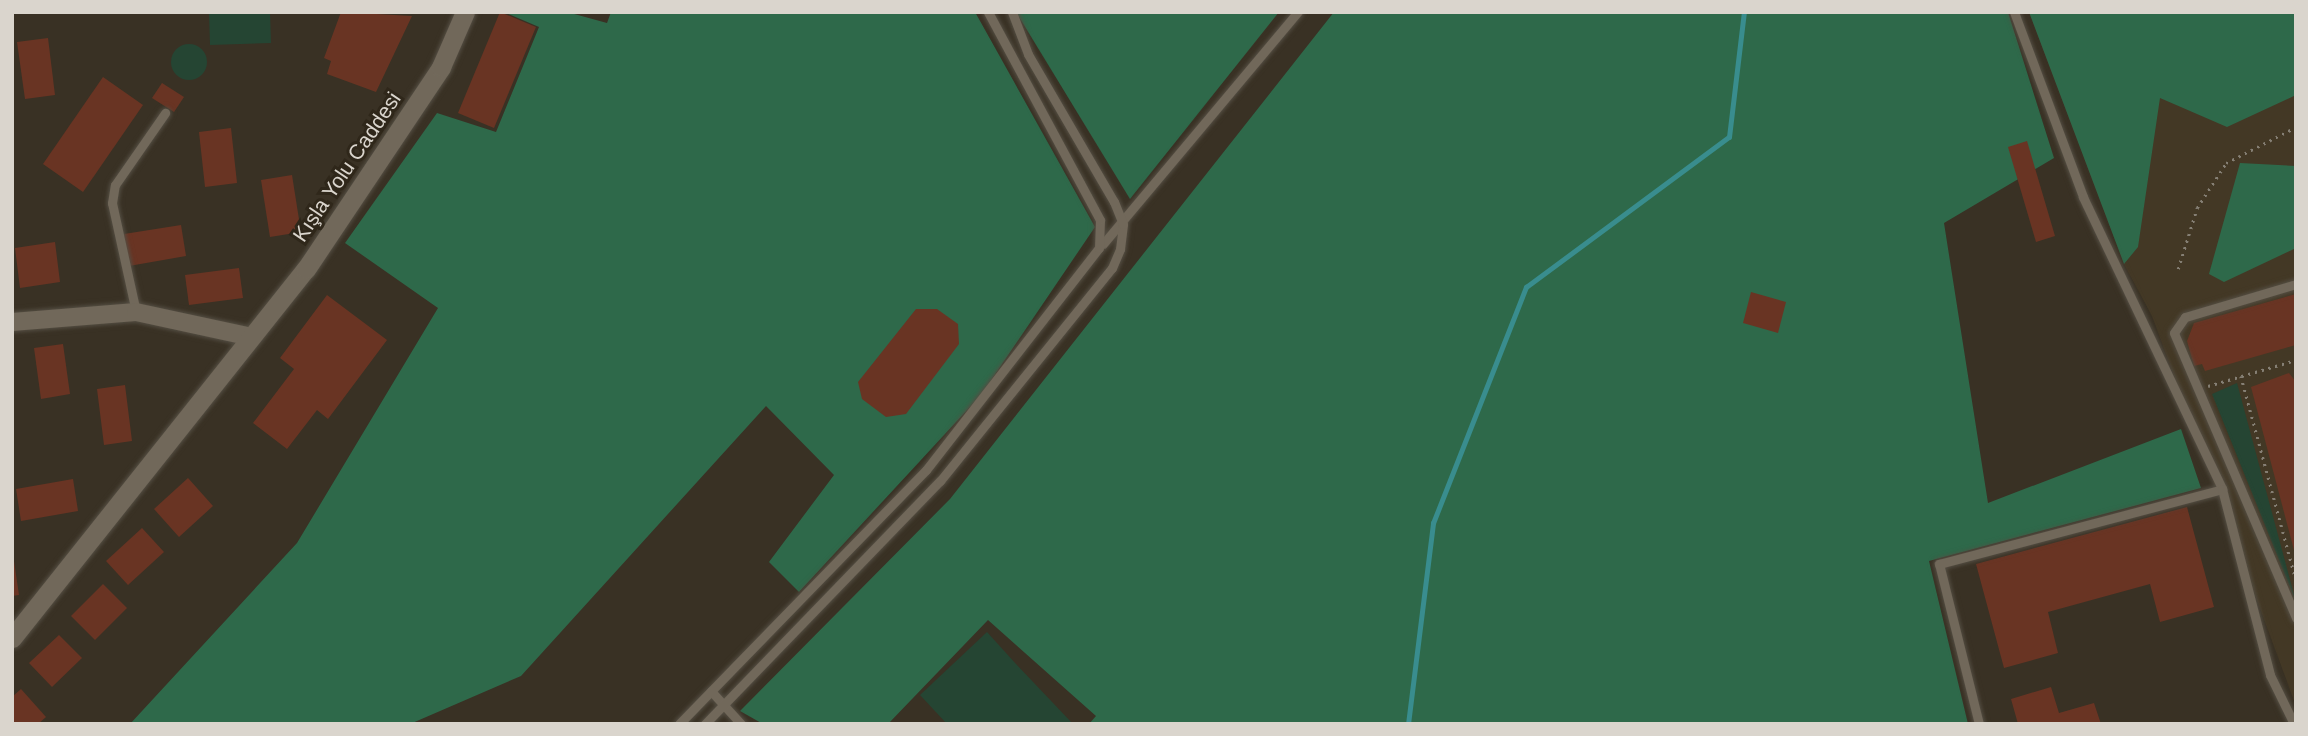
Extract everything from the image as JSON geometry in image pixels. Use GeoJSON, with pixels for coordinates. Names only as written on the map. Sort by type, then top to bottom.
{"type":"FeatureCollection","features":[{"type":"Feature","properties":{"kind":"street","name":"Kışla Yolu Caddesi"},"geometry":{"type":"LineString","coordinates":[[12,638],[252,337],[397,135],[441,67],[465,12]]}},
{"type":"Feature","properties":{"kind":"street"},"geometry":{"type":"LineString","coordinates":[[12,322],[136,312],[252,337]]}},
{"type":"Feature","properties":{"kind":"lane"},"geometry":{"type":"LineString","coordinates":[[988,12],[1100,220],[1099,248]]}},
{"type":"Feature","properties":{"kind":"lane"},"geometry":{"type":"LineString","coordinates":[[705,724],[940,481],[1112,268],[1122,221],[1028,54],[1012,12]]}},
{"type":"Feature","properties":{"kind":"lane"},"geometry":{"type":"LineString","coordinates":[[679,724],[926,470],[1099,248],[1298,12]]}},
{"type":"Feature","properties":{"kind":"lane"},"geometry":{"type":"LineString","coordinates":[[2014,12],[2083,197],[2222,489],[2270,675],[2294,724]]}},
{"type":"Feature","properties":{"kind":"lane"},"geometry":{"type":"LineString","coordinates":[[136,312],[112,203],[115,185],[164,113]]}},
{"type":"Feature","properties":{"kind":"lane"},"geometry":{"type":"LineString","coordinates":[[2296,285],[2179,321],[2175,340],[2194,390],[2296,618]]}},
{"type":"Feature","properties":{"kind":"lane"},"geometry":{"type":"LineString","coordinates":[[1979,724],[1939,564],[2222,489]]}},
{"type":"Feature","properties":{"kind":"lane"},"geometry":{"type":"LineString","coordinates":[[711,691],[741,724]]}},
{"type":"Feature","properties":{"kind":"path"},"geometry":{"type":"LineString","coordinates":[[2178,269],[2197,208],[2226,163],[2296,127]]}},
{"type":"Feature","properties":{"kind":"path"},"geometry":{"type":"LineString","coordinates":[[2194,390],[2296,360]]}},
{"type":"Feature","properties":{"kind":"path"},"geometry":{"type":"LineString","coordinates":[[2241,376],[2296,580]]}},
{"type":"Feature","properties":{"kind":"shaded area"},"geometry":{"type":"Polygon","coordinates":[[[2029,12],[2296,12],[2296,706],[2152,316],[2124,264],[2029,12]]]}},
{"type":"Feature","properties":{"kind":"green space"},"geometry":{"type":"Polygon","coordinates":[[[209,12],[270,12],[271,43],[210,45],[209,12]]]}},
{"type":"Feature","properties":{"kind":"green space"},"geometry":{"type":"Polygon","coordinates":[[[504,12],[567,12],[607,23],[611,12],[975,12],[1095,227],[981,395],[799,592],[769,562],[834,475],[766,406],[521,676],[410,724],[130,724],[297,543],[438,308],[345,243],[437,113],[496,132],[539,27],[504,12]]]}},
{"type":"Feature","properties":{"kind":"green space"},"geometry":{"type":"Polygon","coordinates":[[[1016,12],[1279,12],[1130,199],[1016,12]]]}},
{"type":"Feature","properties":{"kind":"green space"},"geometry":{"type":"Polygon","coordinates":[[[1334,12],[2008,12],[2054,158],[1944,223],[1988,503],[2181,429],[2201,488],[1929,561],[1968,724],[1089,724],[1096,716],[988,620],[888,724],[763,724],[740,711],[950,499],[1334,12]]]}},
{"type":"Feature","properties":{"kind":"green space"},"geometry":{"type":"Polygon","coordinates":[[[2029,12],[2296,12],[2296,95],[2227,127],[2160,98],[2138,247],[2124,264],[2029,12]]]}},
{"type":"Feature","properties":{"kind":"green space"},"geometry":{"type":"Polygon","coordinates":[[[189,44],[202,49],[207,62],[202,75],[189,80],[176,75],[171,62],[176,49],[189,44]]]}},
{"type":"Feature","properties":{"kind":"green space"},"geometry":{"type":"Polygon","coordinates":[[[2240,163],[2296,166],[2296,248],[2224,282],[2209,274],[2240,163]]]}},
{"type":"Feature","properties":{"kind":"green space"},"geometry":{"type":"Polygon","coordinates":[[[2237,383],[2296,602],[2212,394],[2237,383]]]}},
{"type":"Feature","properties":{"kind":"green space"},"geometry":{"type":"Polygon","coordinates":[[[987,632],[1073,724],[947,724],[920,695],[987,632]]]}},
{"type":"Feature","properties":{"kind":"building"},"geometry":{"type":"Polygon","coordinates":[[[341,12],[412,16],[376,92],[327,74],[331,61],[324,58],[341,12]]]}},
{"type":"Feature","properties":{"kind":"building"},"geometry":{"type":"Polygon","coordinates":[[[500,12],[536,27],[494,128],[458,113],[500,12]]]}},
{"type":"Feature","properties":{"kind":"building"},"geometry":{"type":"Polygon","coordinates":[[[48,38],[55,95],[25,99],[17,42],[48,38]]]}},
{"type":"Feature","properties":{"kind":"building"},"geometry":{"type":"Polygon","coordinates":[[[103,77],[143,105],[83,192],[43,164],[103,77]]]}},
{"type":"Feature","properties":{"kind":"building"},"geometry":{"type":"Polygon","coordinates":[[[162,83],[184,97],[174,112],[152,98],[162,83]]]}},
{"type":"Feature","properties":{"kind":"building"},"geometry":{"type":"Polygon","coordinates":[[[231,128],[237,183],[205,187],[199,132],[231,128]]]}},
{"type":"Feature","properties":{"kind":"building"},"geometry":{"type":"Polygon","coordinates":[[[2027,141],[2055,236],[2036,242],[2008,147],[2027,141]]]}},
{"type":"Feature","properties":{"kind":"building"},"geometry":{"type":"Polygon","coordinates":[[[292,175],[301,232],[270,237],[261,180],[292,175]]]}},
{"type":"Feature","properties":{"kind":"building"},"geometry":{"type":"Polygon","coordinates":[[[181,225],[186,256],[129,266],[124,234],[181,225]]]}},
{"type":"Feature","properties":{"kind":"building"},"geometry":{"type":"Polygon","coordinates":[[[55,242],[60,282],[20,288],[15,248],[55,242]]]}},
{"type":"Feature","properties":{"kind":"building"},"geometry":{"type":"Polygon","coordinates":[[[239,268],[243,298],[189,305],[185,275],[239,268]]]}},
{"type":"Feature","properties":{"kind":"building"},"geometry":{"type":"Polygon","coordinates":[[[1751,292],[1786,302],[1778,333],[1743,323],[1751,292]]]}},
{"type":"Feature","properties":{"kind":"building"},"geometry":{"type":"Polygon","coordinates":[[[2296,294],[2296,345],[2205,371],[2202,364],[2194,366],[2187,341],[2194,323],[2296,294]]]}},
{"type":"Feature","properties":{"kind":"building"},"geometry":{"type":"Polygon","coordinates":[[[327,295],[387,340],[328,419],[317,410],[287,449],[253,423],[294,369],[280,358],[327,295]]]}},
{"type":"Feature","properties":{"kind":"building"},"geometry":{"type":"Polygon","coordinates":[[[916,309],[937,309],[958,324],[959,344],[906,414],[886,417],[862,399],[858,382],[916,309]]]}},
{"type":"Feature","properties":{"kind":"building"},"geometry":{"type":"Polygon","coordinates":[[[63,344],[70,394],[41,399],[34,348],[63,344]]]}},
{"type":"Feature","properties":{"kind":"building"},"geometry":{"type":"Polygon","coordinates":[[[2289,373],[2296,382],[2295,554],[2251,387],[2289,373]]]}},
{"type":"Feature","properties":{"kind":"building"},"geometry":{"type":"Polygon","coordinates":[[[125,385],[132,441],[104,445],[97,389],[125,385]]]}},
{"type":"Feature","properties":{"kind":"building"},"geometry":{"type":"Polygon","coordinates":[[[188,478],[213,506],[179,537],[154,509],[188,478]]]}},
{"type":"Feature","properties":{"kind":"building"},"geometry":{"type":"Polygon","coordinates":[[[73,479],[78,511],[21,521],[16,489],[73,479]]]}},
{"type":"Feature","properties":{"kind":"building"},"geometry":{"type":"Polygon","coordinates":[[[2187,507],[2214,607],[2160,622],[2150,584],[2048,612],[2058,653],[2004,668],[1976,564],[2187,507]]]}},
{"type":"Feature","properties":{"kind":"building"},"geometry":{"type":"Polygon","coordinates":[[[142,528],[164,552],[128,585],[106,561],[142,528]]]}},
{"type":"Feature","properties":{"kind":"building"},"geometry":{"type":"Polygon","coordinates":[[[14,561],[19,595],[12,596],[12,562],[14,561]]]}},
{"type":"Feature","properties":{"kind":"building"},"geometry":{"type":"Polygon","coordinates":[[[103,584],[127,608],[95,640],[71,616],[103,584]]]}},
{"type":"Feature","properties":{"kind":"building"},"geometry":{"type":"Polygon","coordinates":[[[59,635],[82,658],[52,687],[29,663],[59,635]]]}},
{"type":"Feature","properties":{"kind":"building"},"geometry":{"type":"Polygon","coordinates":[[[2051,687],[2059,713],[2094,703],[2101,724],[2018,724],[2011,699],[2051,687]]]}},
{"type":"Feature","properties":{"kind":"building"},"geometry":{"type":"Polygon","coordinates":[[[21,689],[46,717],[38,724],[12,724],[12,697],[21,689]]]}},
{"type":"Feature","properties":{"kind":"waterway"},"geometry":{"type":"LineString","coordinates":[[1408,724],[1433,523],[1526,287],[1729,137],[1744,12]]}}]}
